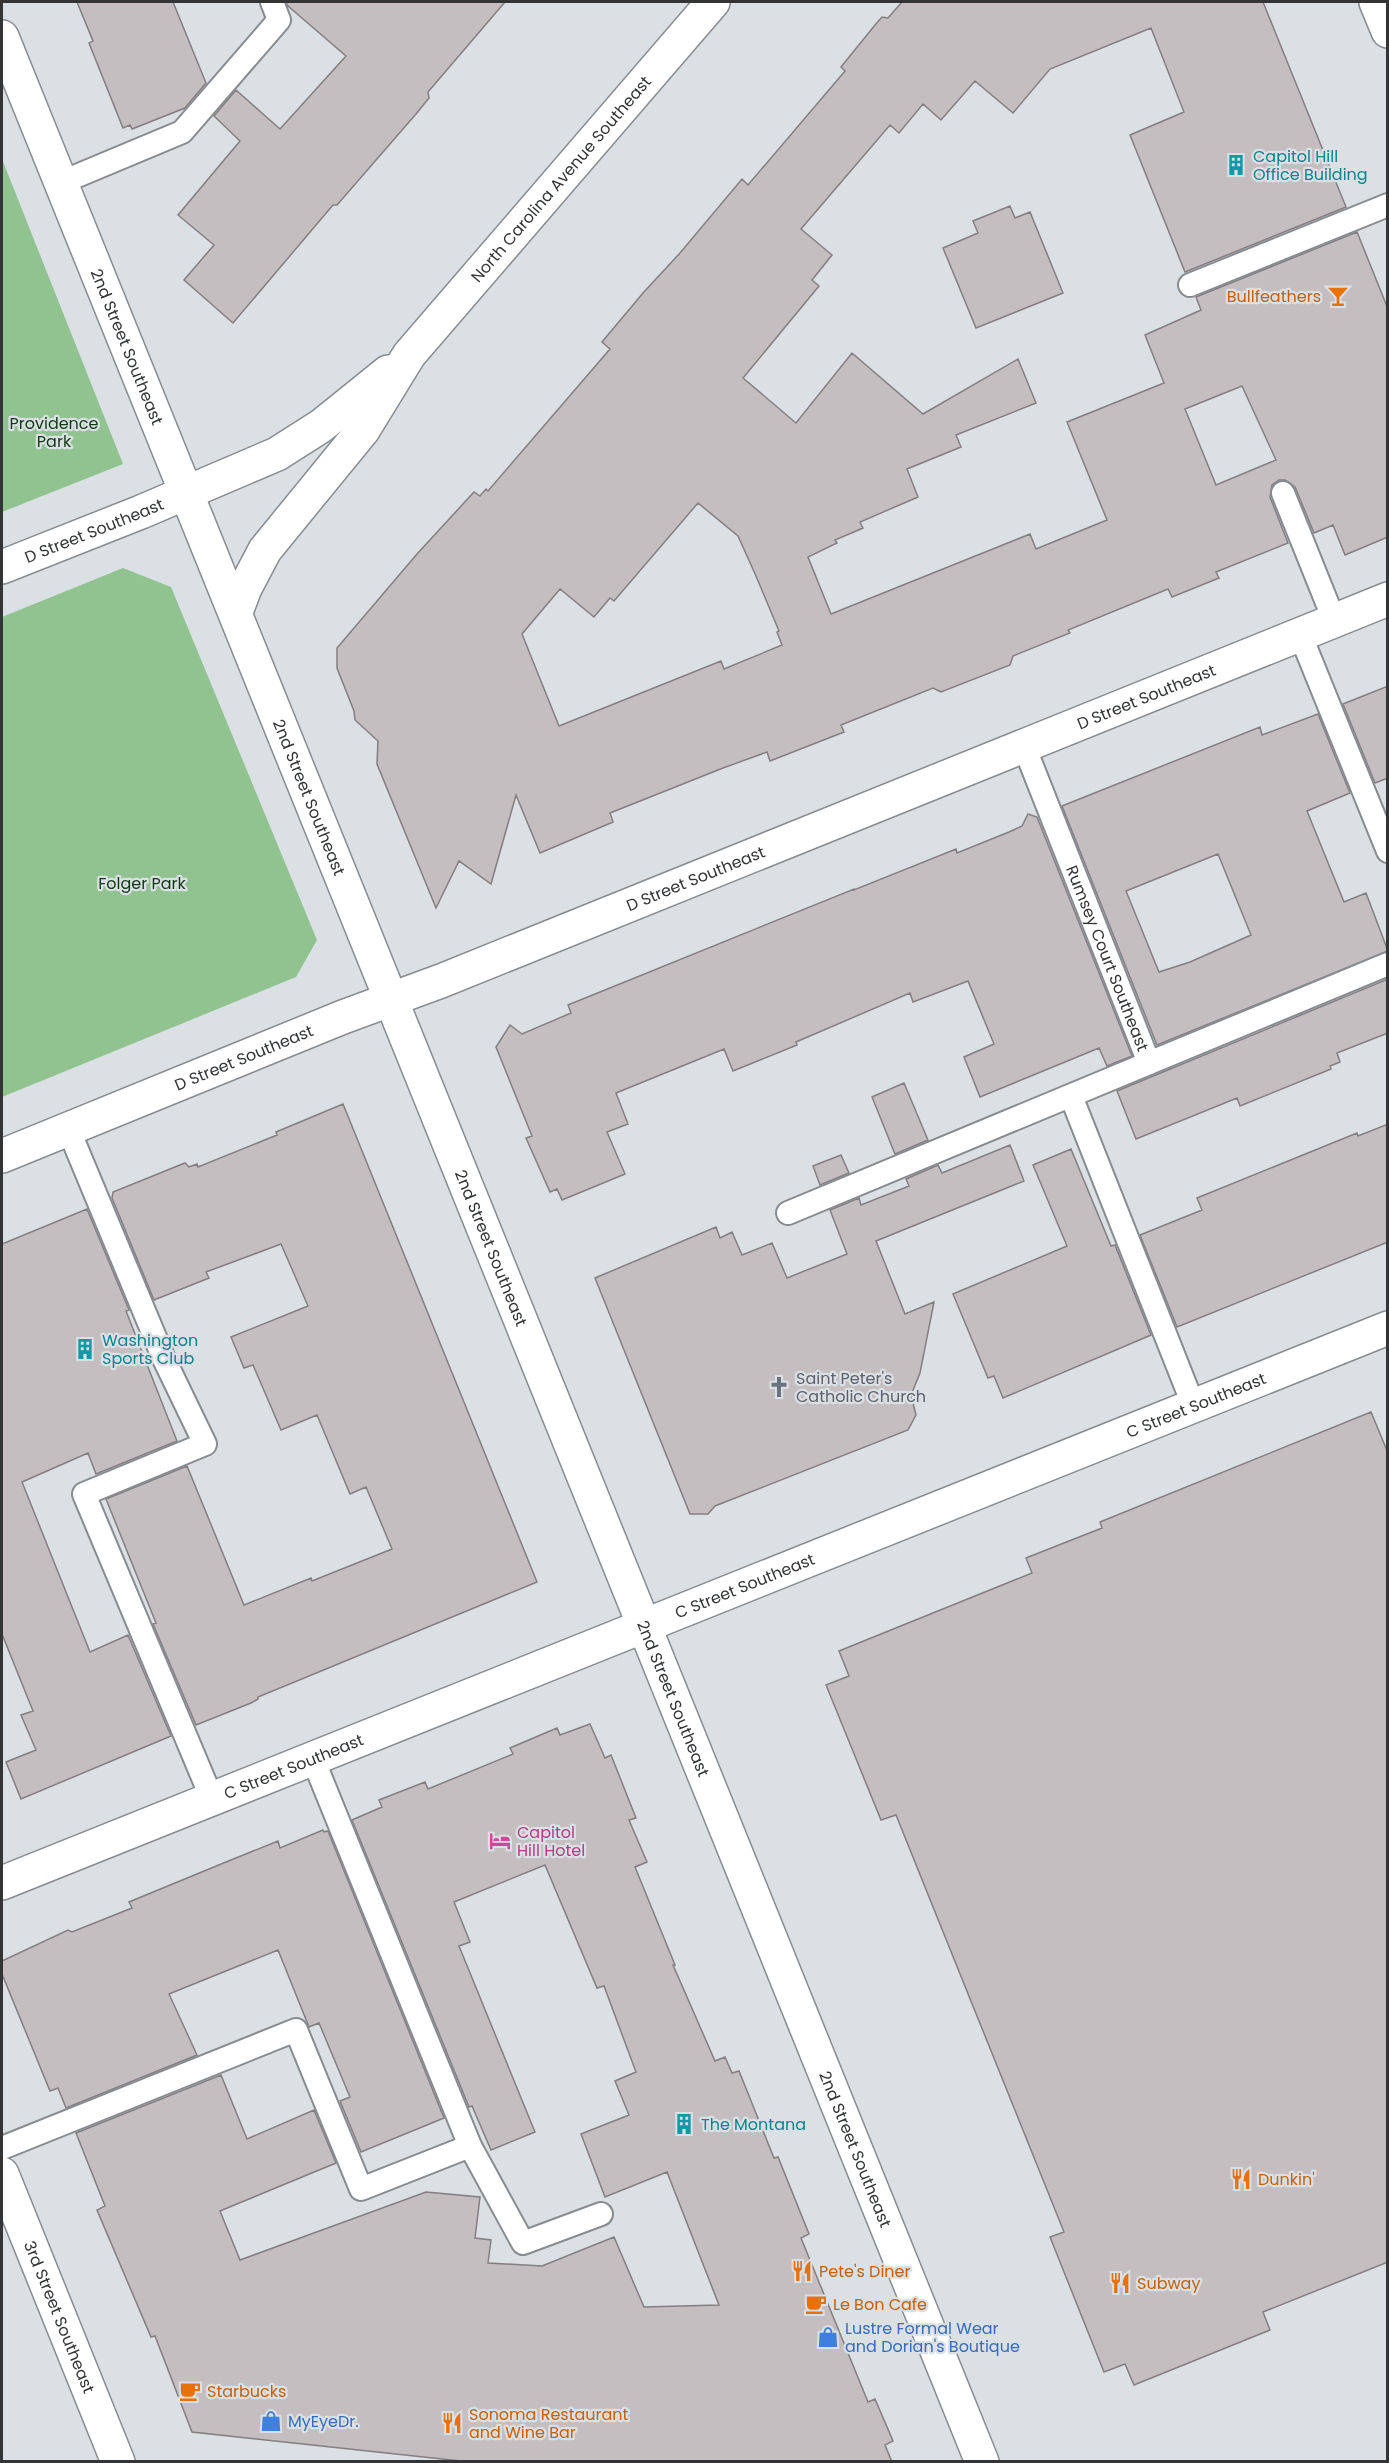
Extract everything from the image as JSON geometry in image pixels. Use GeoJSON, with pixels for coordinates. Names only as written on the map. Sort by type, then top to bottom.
{"type":"FeatureCollection","features":[{"type":"Feature","properties":{"kind":"street","name":"North Carolina Avenue Southeast"},"geometry":{"type":"LineString","coordinates":[[236,612],[245,588],[265,550],[363,430],[409,355],[713,2]]}},
{"type":"Feature","properties":{"kind":"street"},"geometry":{"type":"LineString","coordinates":[[1376,2],[1388,31]]}},
{"type":"Feature","properties":{"kind":"street","name":"2nd Street Southeast"},"geometry":{"type":"LineString","coordinates":[[2,37],[982,2462]]}},
{"type":"Feature","properties":{"kind":"street","name":"North Carolina Avenue Southeast"},"geometry":{"type":"LineString","coordinates":[[187,492],[277,454],[299,442],[342,411],[409,355]]}},
{"type":"Feature","properties":{"kind":"street","name":"D Street Southeast"},"geometry":{"type":"LineString","coordinates":[[2,567],[187,492]]}},
{"type":"Feature","properties":{"kind":"street","name":"D Street Southeast"},"geometry":{"type":"LineString","coordinates":[[2,1156],[343,1017],[391,1000],[1388,599]]}},
{"type":"Feature","properties":{"kind":"street","name":"C Street Southeast"},"geometry":{"type":"LineString","coordinates":[[2,1883],[1388,1328]]}},
{"type":"Feature","properties":{"kind":"street","name":"3rd Street Southeast"},"geometry":{"type":"LineString","coordinates":[[4,2189],[118,2462]]}},
{"type":"Feature","properties":{"kind":"lane"},"geometry":{"type":"LineString","coordinates":[[60,183],[182,132],[279,20],[272,2]]}},
{"type":"Feature","properties":{"kind":"lane"},"geometry":{"type":"LineString","coordinates":[[1190,285],[1388,205]]}},
{"type":"Feature","properties":{"kind":"lane"},"geometry":{"type":"LineString","coordinates":[[1283,493],[1334,620]]}},
{"type":"Feature","properties":{"kind":"lane"},"geometry":{"type":"LineString","coordinates":[[1300,634],[1388,850]]}},
{"type":"Feature","properties":{"kind":"lane","name":"Rumsey Court Southeast"},"geometry":{"type":"LineString","coordinates":[[1024,746],[1149,1063],[1388,964]]}},
{"type":"Feature","properties":{"kind":"lane"},"geometry":{"type":"LineString","coordinates":[[788,1213],[1149,1063]]}},
{"type":"Feature","properties":{"kind":"lane"},"geometry":{"type":"LineString","coordinates":[[1071,1096],[1194,1407]]}},
{"type":"Feature","properties":{"kind":"lane"},"geometry":{"type":"LineString","coordinates":[[68,1128],[164,1359],[205,1444],[84,1494],[212,1799]]}},
{"type":"Feature","properties":{"kind":"lane"},"geometry":{"type":"LineString","coordinates":[[313,1759],[470,2146],[523,2243],[601,2214]]}},
{"type":"Feature","properties":{"kind":"lane"},"geometry":{"type":"LineString","coordinates":[[2,2148],[296,2030],[361,2189],[470,2146]]}},
{"type":"Feature","properties":{"kind":"green space","name":"Providence Park"},"geometry":{"type":"Polygon","coordinates":[[[2,159],[123,464],[2,512],[2,159]]]}},
{"type":"Feature","properties":{"kind":"green space","name":"Folger Park"},"geometry":{"type":"Polygon","coordinates":[[[123,568],[171,587],[317,940],[296,977],[2,1097],[2,617],[123,568]]]}},
{"type":"Feature","properties":{"kind":"building"},"geometry":{"type":"Polygon","coordinates":[[[77,2],[173,2],[206,83],[185,108],[132,129],[130,125],[123,128],[89,43],[93,41],[77,2]]]}},
{"type":"Feature","properties":{"kind":"building"},"geometry":{"type":"Polygon","coordinates":[[[286,2],[505,2],[428,92],[429,98],[416,114],[337,205],[333,205],[233,323],[184,280],[214,245],[178,215],[240,141],[214,116],[236,90],[280,129],[346,56],[286,2]]]}},
{"type":"Feature","properties":{"kind":"building"},"geometry":{"type":"Polygon","coordinates":[[[902,2],[1263,2],[1346,207],[1185,272],[1130,135],[1184,112],[1151,28],[1050,69],[1013,113],[975,81],[941,120],[923,104],[899,133],[890,125],[801,229],[832,255],[812,280],[819,286],[743,378],[796,423],[852,353],[923,414],[1018,359],[1036,403],[956,435],[961,447],[907,469],[918,497],[860,522],[863,528],[835,540],[837,543],[808,557],[831,614],[1030,534],[1036,549],[1107,520],[1067,422],[1164,383],[1145,335],[1201,310],[1196,297],[1357,232],[1388,309],[1388,537],[1345,555],[1333,525],[1314,533],[1295,487],[1285,480],[1279,480],[1272,485],[1270,497],[1288,543],[1216,572],[1219,578],[1172,597],[1168,589],[1068,630],[1070,633],[1013,656],[1010,665],[941,692],[933,688],[841,725],[844,732],[770,761],[767,752],[610,813],[613,822],[540,853],[516,795],[491,884],[459,861],[436,908],[377,764],[378,741],[355,720],[354,711],[337,668],[337,648],[417,554],[474,492],[480,496],[486,489],[488,491],[610,349],[602,342],[643,293],[742,179],[748,185],[845,71],[841,67],[875,25],[882,17],[888,18],[902,2]],[[1242,386],[1185,409],[1216,485],[1276,460],[1242,386]],[[698,503],[614,601],[610,598],[594,617],[560,589],[522,634],[559,726],[721,661],[724,669],[782,645],[777,632],[779,631],[738,536],[698,503]]]}},
{"type":"Feature","properties":{"kind":"building"},"geometry":{"type":"Polygon","coordinates":[[[1010,206],[1015,218],[1030,212],[1063,293],[976,328],[943,248],[978,233],[973,221],[1010,206]]]}},
{"type":"Feature","properties":{"kind":"building"},"geometry":{"type":"Polygon","coordinates":[[[1388,686],[1388,778],[1375,783],[1343,704],[1388,686]]]}},
{"type":"Feature","properties":{"kind":"building"},"geometry":{"type":"Polygon","coordinates":[[[1318,714],[1350,793],[1307,811],[1344,902],[1366,893],[1388,951],[1157,1045],[1062,806],[1260,727],[1262,735],[1318,714]],[[1218,854],[1126,891],[1159,972],[1190,962],[1251,935],[1218,854]]]}},
{"type":"Feature","properties":{"kind":"building"},"geometry":{"type":"Polygon","coordinates":[[[1028,814],[1037,817],[1132,1056],[1107,1066],[1099,1048],[980,1097],[964,1057],[994,1044],[968,981],[913,1002],[910,993],[796,1042],[797,1045],[733,1071],[724,1049],[616,1093],[628,1124],[607,1132],[625,1174],[562,1200],[557,1189],[550,1192],[526,1138],[532,1136],[496,1047],[510,1025],[522,1034],[571,1013],[568,1005],[854,889],[956,849],[957,853],[1009,832],[1022,826],[1028,814]]]}},
{"type":"Feature","properties":{"kind":"building"},"geometry":{"type":"Polygon","coordinates":[[[1388,979],[1388,1033],[1337,1053],[1340,1062],[1330,1066],[1331,1069],[1240,1106],[1237,1098],[1136,1139],[1117,1091],[1388,979]]]}},
{"type":"Feature","properties":{"kind":"building"},"geometry":{"type":"Polygon","coordinates":[[[904,1083],[928,1140],[895,1154],[872,1097],[904,1083]]]}},
{"type":"Feature","properties":{"kind":"building"},"geometry":{"type":"Polygon","coordinates":[[[343,1104],[537,1582],[258,1697],[251,1703],[196,1725],[153,1624],[156,1623],[106,1499],[187,1466],[244,1605],[392,1549],[366,1487],[350,1494],[317,1415],[281,1430],[253,1365],[244,1368],[231,1337],[308,1306],[281,1244],[206,1272],[209,1278],[154,1300],[112,1198],[113,1192],[185,1163],[189,1167],[197,1164],[198,1167],[277,1135],[276,1132],[343,1104]]]}},
{"type":"Feature","properties":{"kind":"building"},"geometry":{"type":"Polygon","coordinates":[[[1388,1124],[1388,1242],[1177,1327],[1140,1235],[1202,1210],[1197,1198],[1357,1133],[1358,1136],[1388,1124]]]}},
{"type":"Feature","properties":{"kind":"building"},"geometry":{"type":"Polygon","coordinates":[[[1010,1145],[1024,1181],[876,1241],[905,1314],[934,1302],[920,1373],[911,1395],[916,1415],[908,1430],[715,1506],[708,1514],[690,1514],[595,1278],[716,1227],[720,1238],[732,1232],[742,1255],[772,1243],[787,1278],[847,1254],[830,1210],[859,1198],[861,1205],[909,1186],[906,1179],[938,1165],[942,1173],[1010,1145]]]}},
{"type":"Feature","properties":{"kind":"building"},"geometry":{"type":"Polygon","coordinates":[[[1071,1149],[1111,1246],[1115,1245],[1151,1335],[1003,1398],[994,1376],[988,1378],[953,1294],[1067,1246],[1033,1165],[1071,1149]]]}},
{"type":"Feature","properties":{"kind":"building"},"geometry":{"type":"Polygon","coordinates":[[[841,1155],[849,1173],[820,1185],[813,1166],[841,1155]]]}},
{"type":"Feature","properties":{"kind":"building"},"geometry":{"type":"Polygon","coordinates":[[[87,1209],[129,1310],[126,1311],[177,1441],[96,1474],[88,1453],[22,1482],[90,1652],[128,1635],[171,1736],[21,1799],[6,1762],[36,1750],[21,1715],[33,1711],[2,1634],[2,1244],[87,1209]]]}},
{"type":"Feature","properties":{"kind":"building"},"geometry":{"type":"Polygon","coordinates":[[[1371,1412],[1388,1453],[1388,2262],[1263,2312],[1270,2330],[1134,2385],[1125,2364],[1104,2372],[1050,2237],[1064,2232],[896,1815],[881,1820],[826,1685],[849,1676],[839,1651],[1032,1573],[1026,1558],[1102,1528],[1100,1522],[1371,1412]]]}},
{"type":"Feature","properties":{"kind":"building"},"geometry":{"type":"Polygon","coordinates":[[[590,1724],[605,1758],[611,1755],[636,1818],[629,1820],[647,1862],[635,1867],[675,1965],[673,1965],[715,2061],[725,2057],[732,2073],[739,2071],[774,2158],[778,2157],[809,2234],[801,2238],[868,2402],[875,2399],[893,2441],[885,2445],[892,2462],[470,2462],[192,2432],[155,2336],[151,2337],[97,2210],[105,2206],[76,2133],[221,2075],[247,2139],[314,2110],[336,2163],[220,2211],[240,2260],[426,2192],[480,2197],[475,2238],[491,2240],[488,2263],[542,2266],[614,2237],[644,2307],[719,2305],[667,2172],[605,2197],[581,2134],[629,2115],[615,2081],[636,2072],[604,1986],[597,1988],[545,1865],[454,1902],[470,1942],[459,1946],[535,2132],[491,2150],[472,2106],[469,2107],[352,1820],[382,1807],[379,1800],[425,1782],[428,1789],[513,1754],[510,1748],[557,1728],[560,1735],[590,1724]]]}},
{"type":"Feature","properties":{"kind":"building"},"geometry":{"type":"Polygon","coordinates":[[[323,1830],[328,1831],[444,2118],[361,2152],[340,2101],[350,2097],[319,2023],[309,2027],[278,1950],[169,1994],[197,2055],[66,2108],[58,2088],[50,2091],[2,1974],[2,1961],[68,1930],[72,1932],[132,1908],[129,1902],[226,1862],[278,1841],[280,1848],[323,1830]]]}},
{"type":"Feature","properties":{"kind":"place","name":"Capitol Hill Office Building"},"geometry":{"type":"Point","coordinates":[1236,165]}},
{"type":"Feature","properties":{"kind":"place","name":"Bullfeathers"},"geometry":{"type":"Point","coordinates":[1338,296]}},
{"type":"Feature","properties":{"kind":"place","name":"Washington Sports Club"},"geometry":{"type":"Point","coordinates":[85,1349]}},
{"type":"Feature","properties":{"kind":"place","name":"Saint Peter's Catholic Church"},"geometry":{"type":"Point","coordinates":[779,1387]}},
{"type":"Feature","properties":{"kind":"place","name":"Capitol Hill Hotel"},"geometry":{"type":"Point","coordinates":[500,1841]}},
{"type":"Feature","properties":{"kind":"place","name":"The Montana"},"geometry":{"type":"Point","coordinates":[684,2124]}},
{"type":"Feature","properties":{"kind":"place","name":"Dunkin'"},"geometry":{"type":"Point","coordinates":[1241,2179]}},
{"type":"Feature","properties":{"kind":"place","name":"Pete's Diner"},"geometry":{"type":"Point","coordinates":[802,2271]}},
{"type":"Feature","properties":{"kind":"place","name":"Subway"},"geometry":{"type":"Point","coordinates":[1120,2283]}},
{"type":"Feature","properties":{"kind":"place","name":"Le Bon Cafe"},"geometry":{"type":"Point","coordinates":[816,2304]}},
{"type":"Feature","properties":{"kind":"place","name":"Lustre Formal Wear and Dorian's Boutique"},"geometry":{"type":"Point","coordinates":[828,2337]}},
{"type":"Feature","properties":{"kind":"place","name":"Starbucks"},"geometry":{"type":"Point","coordinates":[190,2391]}},
{"type":"Feature","properties":{"kind":"place","name":"MyEyeDr."},"geometry":{"type":"Point","coordinates":[271,2421]}},
{"type":"Feature","properties":{"kind":"place","name":"Sonoma Restaurant and Wine Bar"},"geometry":{"type":"Point","coordinates":[452,2423]}}]}
